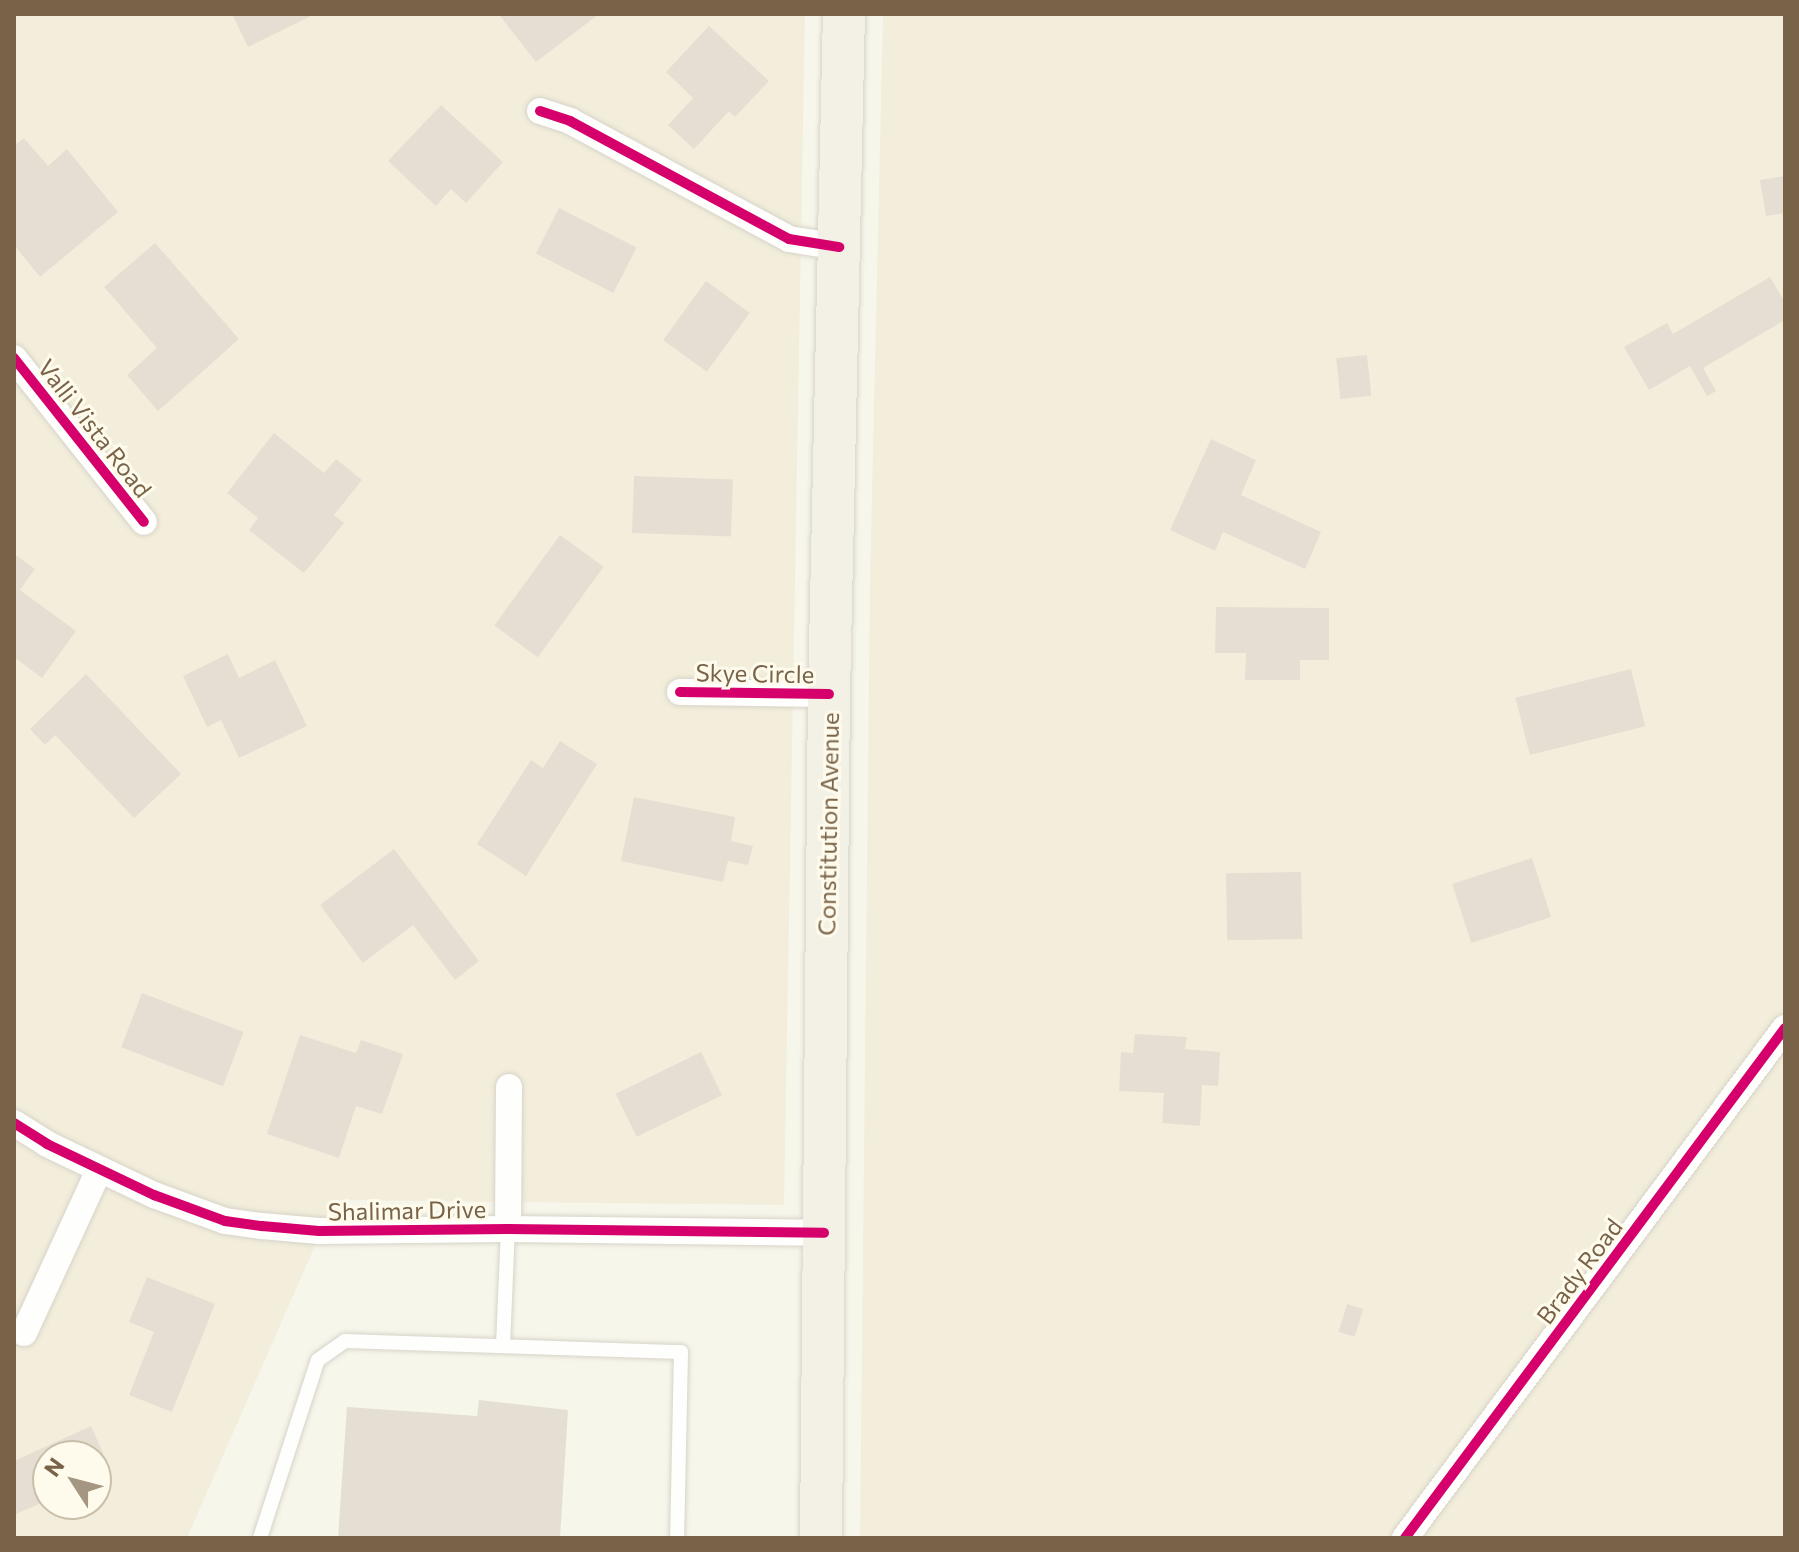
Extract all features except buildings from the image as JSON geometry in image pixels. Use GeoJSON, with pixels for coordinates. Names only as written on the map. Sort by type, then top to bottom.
{"type":"FeatureCollection","features":[{"type":"Feature","properties":{"kind":"main road","name":"Constitution Avenue"},"geometry":{"type":"LineString","coordinates":[[821,1538],[829,694],[844,14]]}},
{"type":"Feature","properties":{"kind":"street"},"geometry":{"type":"LineString","coordinates":[[540,111],[570,121],[789,239],[839,247]]}},
{"type":"Feature","properties":{"kind":"street","name":"Valli Vista Road"},"geometry":{"type":"LineString","coordinates":[[14,358],[144,522]]}},
{"type":"Feature","properties":{"kind":"street","name":"Skye Circle"},"geometry":{"type":"LineString","coordinates":[[680,692],[829,694]]}},
{"type":"Feature","properties":{"kind":"street","name":"Brady Road"},"geometry":{"type":"LineString","coordinates":[[1405,1538],[1785,1028]]}},
{"type":"Feature","properties":{"kind":"street"},"geometry":{"type":"LineString","coordinates":[[508,1229],[509,1087]]}},
{"type":"Feature","properties":{"kind":"street","name":"Shalimar Drive"},"geometry":{"type":"LineString","coordinates":[[14,1123],[99,1170],[166,1200],[225,1221],[319,1231],[508,1229],[824,1233]]}},
{"type":"Feature","properties":{"kind":"street"},"geometry":{"type":"LineString","coordinates":[[24,1333],[99,1170]]}},
{"type":"Feature","properties":{"kind":"lane"},"geometry":{"type":"LineString","coordinates":[[503,1346],[508,1229]]}},
{"type":"Feature","properties":{"kind":"lane"},"geometry":{"type":"LineString","coordinates":[[260,1538],[318,1360],[345,1341],[681,1352],[677,1538]]}},
{"type":"Feature","properties":{"kind":"shaded area"},"geometry":{"type":"Polygon","coordinates":[[[14,14],[805,14],[784,1205],[335,1200],[187,1538],[14,1538],[14,14]]]}},
{"type":"Feature","properties":{"kind":"shaded area"},"geometry":{"type":"Polygon","coordinates":[[[883,14],[1785,14],[1785,1538],[860,1538],[870,581],[883,14]]]}},
{"type":"Feature","properties":{"kind":"cycle path"},"geometry":{"type":"LineString","coordinates":[[540,111],[570,121],[789,239],[839,247]]}},
{"type":"Feature","properties":{"kind":"cycle path"},"geometry":{"type":"LineString","coordinates":[[14,358],[144,522]]}},
{"type":"Feature","properties":{"kind":"cycle path"},"geometry":{"type":"LineString","coordinates":[[680,692],[829,694]]}},
{"type":"Feature","properties":{"kind":"cycle path"},"geometry":{"type":"LineString","coordinates":[[1405,1538],[1785,1028]]}},
{"type":"Feature","properties":{"kind":"cycle path"},"geometry":{"type":"LineString","coordinates":[[14,1123],[47,1144],[154,1195],[225,1221],[319,1231],[508,1229],[824,1233]]}}]}
